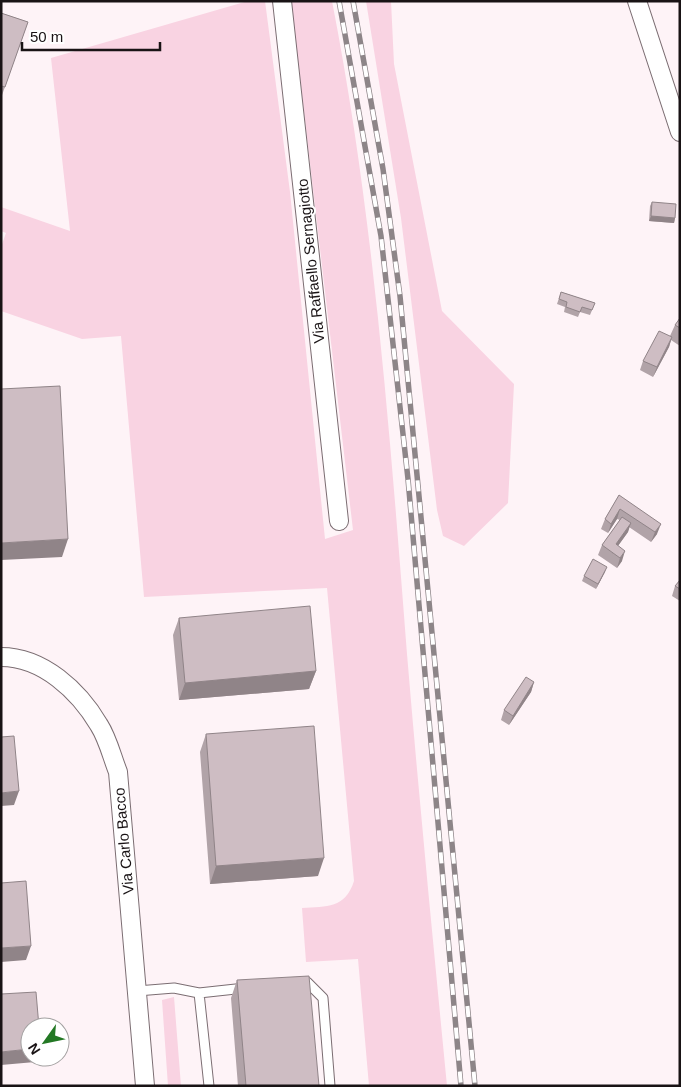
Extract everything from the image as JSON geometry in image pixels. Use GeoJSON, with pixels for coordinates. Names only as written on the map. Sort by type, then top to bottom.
{"type":"FeatureCollection","features":[{"type":"Feature","properties":{"kind":"street","name":"Via Raffaello Sernagiotto"},"geometry":{"type":"LineString","coordinates":[[282,1],[340,521]]}},
{"type":"Feature","properties":{"kind":"street"},"geometry":{"type":"LineString","coordinates":[[637,1],[680,132]]}},
{"type":"Feature","properties":{"kind":"street","name":"Via Carlo Bacco"},"geometry":{"type":"LineString","coordinates":[[1,658],[12,657],[45,669],[77,692],[100,726],[118,772],[145,1086]]}},
{"type":"Feature","properties":{"kind":"lane"},"geometry":{"type":"LineString","coordinates":[[288,984],[307,982],[323,998],[330,1086]]}},
{"type":"Feature","properties":{"kind":"lane"},"geometry":{"type":"LineString","coordinates":[[137,991],[174,988],[199,993],[258,987]]}},
{"type":"Feature","properties":{"kind":"lane"},"geometry":{"type":"LineString","coordinates":[[199,993],[210,1086]]}},
{"type":"Feature","properties":{"kind":"shaded area"},"geometry":{"type":"Polygon","coordinates":[[[248,1],[265,1],[290,192],[325,539],[353,530],[291,1],[332,1],[347,82],[370,245],[379,326],[416,762],[447,1086],[369,1086],[358,959],[306,962],[302,908],[327,906],[340,901],[346,897],[354,881],[327,588],[144,597],[121,336],[82,339],[1,311],[1,247],[6,233],[1,231],[1,207],[70,231],[51,58],[248,1]]]}},
{"type":"Feature","properties":{"kind":"shaded area"},"geometry":{"type":"Polygon","coordinates":[[[366,1],[391,1],[394,64],[442,311],[514,384],[508,503],[464,546],[443,536],[437,510],[401,218],[366,1]]]}},
{"type":"Feature","properties":{"kind":"shaded area"},"geometry":{"type":"Polygon","coordinates":[[[174,997],[181,1086],[168,1086],[162,1000],[174,997]]]}},
{"type":"Feature","properties":{"kind":"building"},"geometry":{"type":"Polygon","coordinates":[[[1,13],[28,22],[5,87],[1,86],[1,13]]]}},
{"type":"Feature","properties":{"kind":"building"},"geometry":{"type":"Polygon","coordinates":[[[652,202],[676,204],[675,218],[651,216],[652,202]]]}},
{"type":"Feature","properties":{"kind":"building"},"geometry":{"type":"Polygon","coordinates":[[[561,292],[595,303],[592,310],[582,307],[580,312],[566,307],[567,302],[559,299],[561,292]]]}},
{"type":"Feature","properties":{"kind":"building"},"geometry":{"type":"Polygon","coordinates":[[[680,318],[680,328],[675,325],[680,318]]]}},
{"type":"Feature","properties":{"kind":"building"},"geometry":{"type":"Polygon","coordinates":[[[659,331],[672,337],[657,367],[643,361],[659,331]]]}},
{"type":"Feature","properties":{"kind":"building"},"geometry":{"type":"Polygon","coordinates":[[[60,386],[68,539],[1,543],[1,389],[60,386]]]}},
{"type":"Feature","properties":{"kind":"building"},"geometry":{"type":"Polygon","coordinates":[[[619,495],[661,524],[655,532],[620,509],[611,524],[605,519],[619,495]]]}},
{"type":"Feature","properties":{"kind":"building"},"geometry":{"type":"Polygon","coordinates":[[[622,517],[631,523],[616,544],[625,551],[620,558],[602,545],[622,517]]]}},
{"type":"Feature","properties":{"kind":"building"},"geometry":{"type":"Polygon","coordinates":[[[593,559],[607,567],[598,584],[584,576],[593,559]]]}},
{"type":"Feature","properties":{"kind":"building"},"geometry":{"type":"Polygon","coordinates":[[[680,580],[680,589],[675,586],[680,580]]]}},
{"type":"Feature","properties":{"kind":"building"},"geometry":{"type":"Polygon","coordinates":[[[310,606],[316,671],[185,683],[179,618],[310,606]]]}},
{"type":"Feature","properties":{"kind":"building"},"geometry":{"type":"Polygon","coordinates":[[[526,677],[534,682],[513,716],[504,710],[526,677]]]}},
{"type":"Feature","properties":{"kind":"building"},"geometry":{"type":"Polygon","coordinates":[[[314,726],[324,858],[216,866],[206,734],[314,726]]]}},
{"type":"Feature","properties":{"kind":"building"},"geometry":{"type":"Polygon","coordinates":[[[14,736],[19,791],[1,793],[1,737],[14,736]]]}},
{"type":"Feature","properties":{"kind":"building"},"geometry":{"type":"Polygon","coordinates":[[[26,881],[31,946],[1,948],[1,883],[26,881]]]}},
{"type":"Feature","properties":{"kind":"building"},"geometry":{"type":"Polygon","coordinates":[[[309,976],[319,1086],[246,1086],[237,980],[309,976]]]}},
{"type":"Feature","properties":{"kind":"building"},"geometry":{"type":"Polygon","coordinates":[[[36,992],[38,1017],[20,1017],[20,1050],[1,1052],[1,994],[36,992]]]}},
{"type":"Feature","properties":{"kind":"railway"},"geometry":{"type":"LineString","coordinates":[[339,1],[381,236],[408,479],[461,1086]]}},
{"type":"Feature","properties":{"kind":"railway"},"geometry":{"type":"LineString","coordinates":[[353,1],[383,169],[400,296],[475,1086]]}}]}
